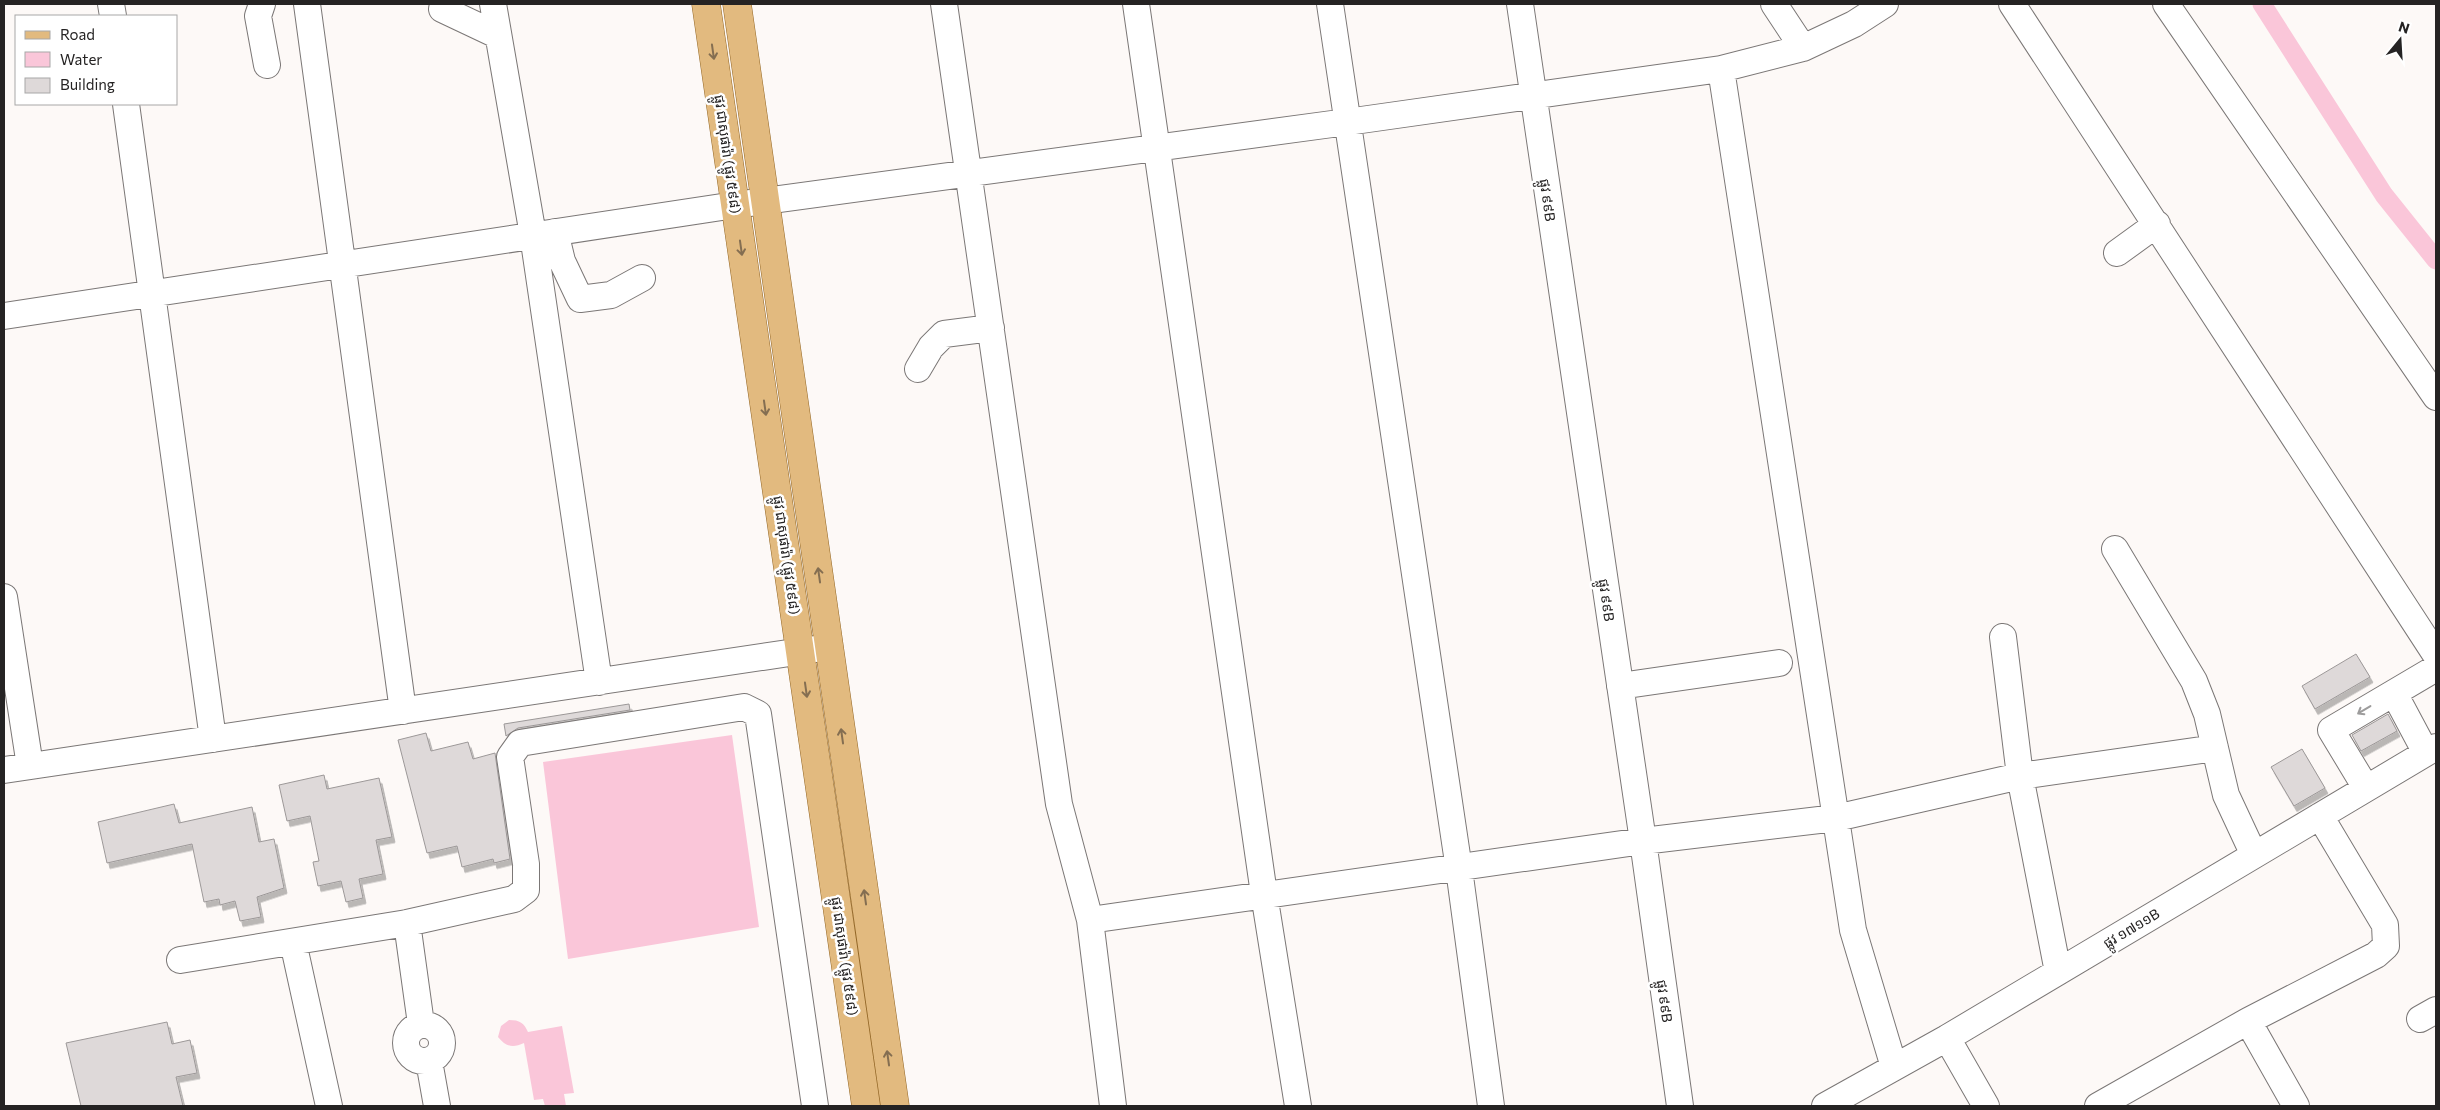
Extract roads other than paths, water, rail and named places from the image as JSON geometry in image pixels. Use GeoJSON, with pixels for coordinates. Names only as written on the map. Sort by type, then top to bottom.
{"type":"FeatureCollection","features":[{"type":"Feature","properties":{"kind":"main road","name":"ផ្លូវ ជាសុផារ៉ា (ផ្លូវ ៥៩៨)"},"geometry":{"type":"LineString","coordinates":[[706,4],[866,1106]]}},
{"type":"Feature","properties":{"kind":"main road","name":"ផ្លូវ ជាសុផារ៉ា (ផ្លូវ ៥៩៨)"},"geometry":{"type":"LineString","coordinates":[[737,4],[895,1106]]}},
{"type":"Feature","properties":{"kind":"street"},"geometry":{"type":"LineString","coordinates":[[262,4],[258,16],[267,65]]}},
{"type":"Feature","properties":{"kind":"street"},"geometry":{"type":"LineString","coordinates":[[307,4],[403,710]]}},
{"type":"Feature","properties":{"kind":"street"},"geometry":{"type":"LineString","coordinates":[[492,4],[496,35],[544,234],[599,682]]}},
{"type":"Feature","properties":{"kind":"street"},"geometry":{"type":"LineString","coordinates":[[944,4],[970,174],[1059,804],[1090,920],[1113,1106]]}},
{"type":"Feature","properties":{"kind":"street"},"geometry":{"type":"LineString","coordinates":[[1136,4],[1264,894],[1298,1106]]}},
{"type":"Feature","properties":{"kind":"street"},"geometry":{"type":"LineString","coordinates":[[1330,4],[1459,869],[1492,1106]]}},
{"type":"Feature","properties":{"kind":"street","name":"ផ្លូវ ៩៩B"},"geometry":{"type":"LineString","coordinates":[[1520,4],[1680,1106]]}},
{"type":"Feature","properties":{"kind":"street"},"geometry":{"type":"LineString","coordinates":[[1774,4],[1802,48]]}},
{"type":"Feature","properties":{"kind":"street"},"geometry":{"type":"LineString","coordinates":[[4,316],[766,200],[970,174],[1157,146],[1347,122],[1721,69],[1802,48],[1854,24],[1885,4]]}},
{"type":"Feature","properties":{"kind":"street"},"geometry":{"type":"LineString","coordinates":[[2012,4],[2436,655]]}},
{"type":"Feature","properties":{"kind":"street"},"geometry":{"type":"LineString","coordinates":[[2166,4],[2436,397]]}},
{"type":"Feature","properties":{"kind":"street"},"geometry":{"type":"LineString","coordinates":[[442,9],[496,35]]}},
{"type":"Feature","properties":{"kind":"street"},"geometry":{"type":"LineString","coordinates":[[1721,69],[1853,930],[1894,1067]]}},
{"type":"Feature","properties":{"kind":"street"},"geometry":{"type":"LineString","coordinates":[[126,105],[154,293],[214,739]]}},
{"type":"Feature","properties":{"kind":"street"},"geometry":{"type":"LineString","coordinates":[[2117,253],[2157,224]]}},
{"type":"Feature","properties":{"kind":"street"},"geometry":{"type":"LineString","coordinates":[[544,234],[562,261],[580,299],[611,295],[642,278]]}},
{"type":"Feature","properties":{"kind":"street"},"geometry":{"type":"LineString","coordinates":[[918,369],[931,348],[944,334],[991,328]]}},
{"type":"Feature","properties":{"kind":"street"},"geometry":{"type":"LineString","coordinates":[[2115,550],[2194,681],[2207,714],[2226,795],[2254,855]]}},
{"type":"Feature","properties":{"kind":"street"},"geometry":{"type":"LineString","coordinates":[[4,597],[30,766]]}},
{"type":"Feature","properties":{"kind":"street"},"geometry":{"type":"LineString","coordinates":[[2003,637],[2020,776],[2058,972]]}},
{"type":"Feature","properties":{"kind":"street"},"geometry":{"type":"LineString","coordinates":[[4,770],[830,647]]}},
{"type":"Feature","properties":{"kind":"street"},"geometry":{"type":"LineString","coordinates":[[1620,686],[1779,663]]}},
{"type":"Feature","properties":{"kind":"street"},"geometry":{"type":"LineString","coordinates":[[2366,788],[2331,730],[2436,668]]}},
{"type":"Feature","properties":{"kind":"street"},"geometry":{"type":"LineString","coordinates":[[2394,693],[2431,750]]}},
{"type":"Feature","properties":{"kind":"street"},"geometry":{"type":"LineString","coordinates":[[180,960],[407,922],[514,899],[526,890],[526,864],[510,757],[520,743],[744,707],[758,714],[815,1106]]}},
{"type":"Feature","properties":{"kind":"street"},"geometry":{"type":"LineString","coordinates":[[1090,920],[1643,842],[1836,818],[2020,776],[2215,748]]}},
{"type":"Feature","properties":{"kind":"street","name":"ផ្លូវ ១៧១១B"},"geometry":{"type":"LineString","coordinates":[[1825,1106],[1947,1038],[2431,750]]}},
{"type":"Feature","properties":{"kind":"street"},"geometry":{"type":"LineString","coordinates":[[2098,1106],[2248,1021],[2376,955],[2386,946],[2385,925],[2320,816]]}},
{"type":"Feature","properties":{"kind":"street"},"geometry":{"type":"LineString","coordinates":[[407,922],[421,1024],[408,1032],[406,1047],[414,1059],[429,1061],[437,1106]]}},
{"type":"Feature","properties":{"kind":"street"},"geometry":{"type":"LineString","coordinates":[[293,942],[329,1106]]}},
{"type":"Feature","properties":{"kind":"street"},"geometry":{"type":"LineString","coordinates":[[2248,1021],[2296,1106]]}},
{"type":"Feature","properties":{"kind":"street"},"geometry":{"type":"LineString","coordinates":[[1947,1038],[1986,1106]]}},
{"type":"Feature","properties":{"kind":"water"},"geometry":{"type":"Polygon","coordinates":[[[732,735],[759,927],[568,959],[543,762],[732,735]]]}},
{"type":"Feature","properties":{"kind":"water"},"geometry":{"type":"Polygon","coordinates":[[[509,1020],[521,1023],[528,1032],[562,1026],[574,1093],[564,1094],[566,1106],[545,1106],[543,1099],[534,1100],[524,1043],[510,1046],[498,1037],[501,1026],[509,1020]]]}},
{"type":"Feature","properties":{"kind":"waterway"},"geometry":{"type":"LineString","coordinates":[[2262,4],[2384,195],[2436,260]]}}]}
